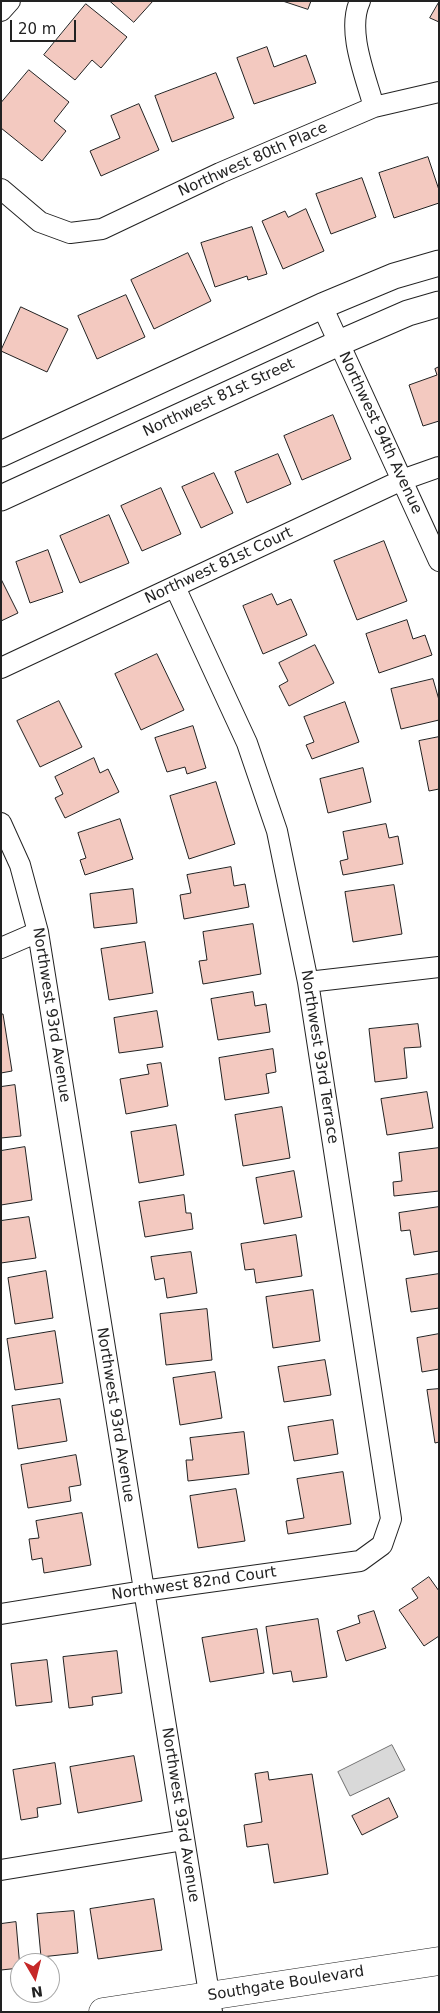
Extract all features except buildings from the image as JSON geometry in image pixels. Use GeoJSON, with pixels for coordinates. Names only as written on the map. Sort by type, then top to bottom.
{"type":"FeatureCollection","features":[{"type":"Feature","properties":{"kind":"main road","name":"Southgate Boulevard"},"geometry":{"type":"LineString","coordinates":[[103,2012],[211,2004],[439,1961]]}},
{"type":"Feature","properties":{"kind":"street"},"geometry":{"type":"LineString","coordinates":[[1,11],[10,1]]}},
{"type":"Feature","properties":{"kind":"street"},"geometry":{"type":"LineString","coordinates":[[360,1],[356,11],[356,43],[374,107]]}},
{"type":"Feature","properties":{"kind":"street","name":"Northwest 80th Place"},"geometry":{"type":"LineString","coordinates":[[1,189],[40,222],[70,233],[102,229],[220,173],[374,107],[439,92]]}},
{"type":"Feature","properties":{"kind":"street"},"geometry":{"type":"LineString","coordinates":[[1,454],[322,306],[394,276],[439,263]]}},
{"type":"Feature","properties":{"kind":"street","name":"Northwest 81st Street"},"geometry":{"type":"LineString","coordinates":[[1,498],[339,343],[408,314],[439,304]]}},
{"type":"Feature","properties":{"kind":"street","name":"Northwest 94th Avenue"},"geometry":{"type":"LineString","coordinates":[[322,306],[439,561]]}},
{"type":"Feature","properties":{"kind":"street","name":"Northwest 81st Court"},"geometry":{"type":"LineString","coordinates":[[1,668],[402,480],[439,467]]}},
{"type":"Feature","properties":{"kind":"street","name":"Northwest 93rd Terrace"},"geometry":{"type":"LineString","coordinates":[[175,587],[247,743],[274,822],[308,982],[391,1519],[382,1545]]}},
{"type":"Feature","properties":{"kind":"street","name":"Northwest 93rd Avenue"},"geometry":{"type":"LineString","coordinates":[[1,823],[20,865],[38,932],[211,2004]]}},
{"type":"Feature","properties":{"kind":"street"},"geometry":{"type":"LineString","coordinates":[[1,948],[38,932]]}},
{"type":"Feature","properties":{"kind":"street"},"geometry":{"type":"LineString","coordinates":[[308,982],[439,967]]}},
{"type":"Feature","properties":{"kind":"street","name":"Northwest 82nd Court"},"geometry":{"type":"LineString","coordinates":[[1,1614],[143,1591],[360,1560],[382,1545]]}},
{"type":"Feature","properties":{"kind":"street"},"geometry":{"type":"LineString","coordinates":[[1,1870],[184,1840]]}},
{"type":"Feature","properties":{"kind":"shaded area"},"geometry":{"type":"Polygon","coordinates":[[[392,1745],[405,1770],[350,1796],[338,1772],[392,1745]]]}}]}
